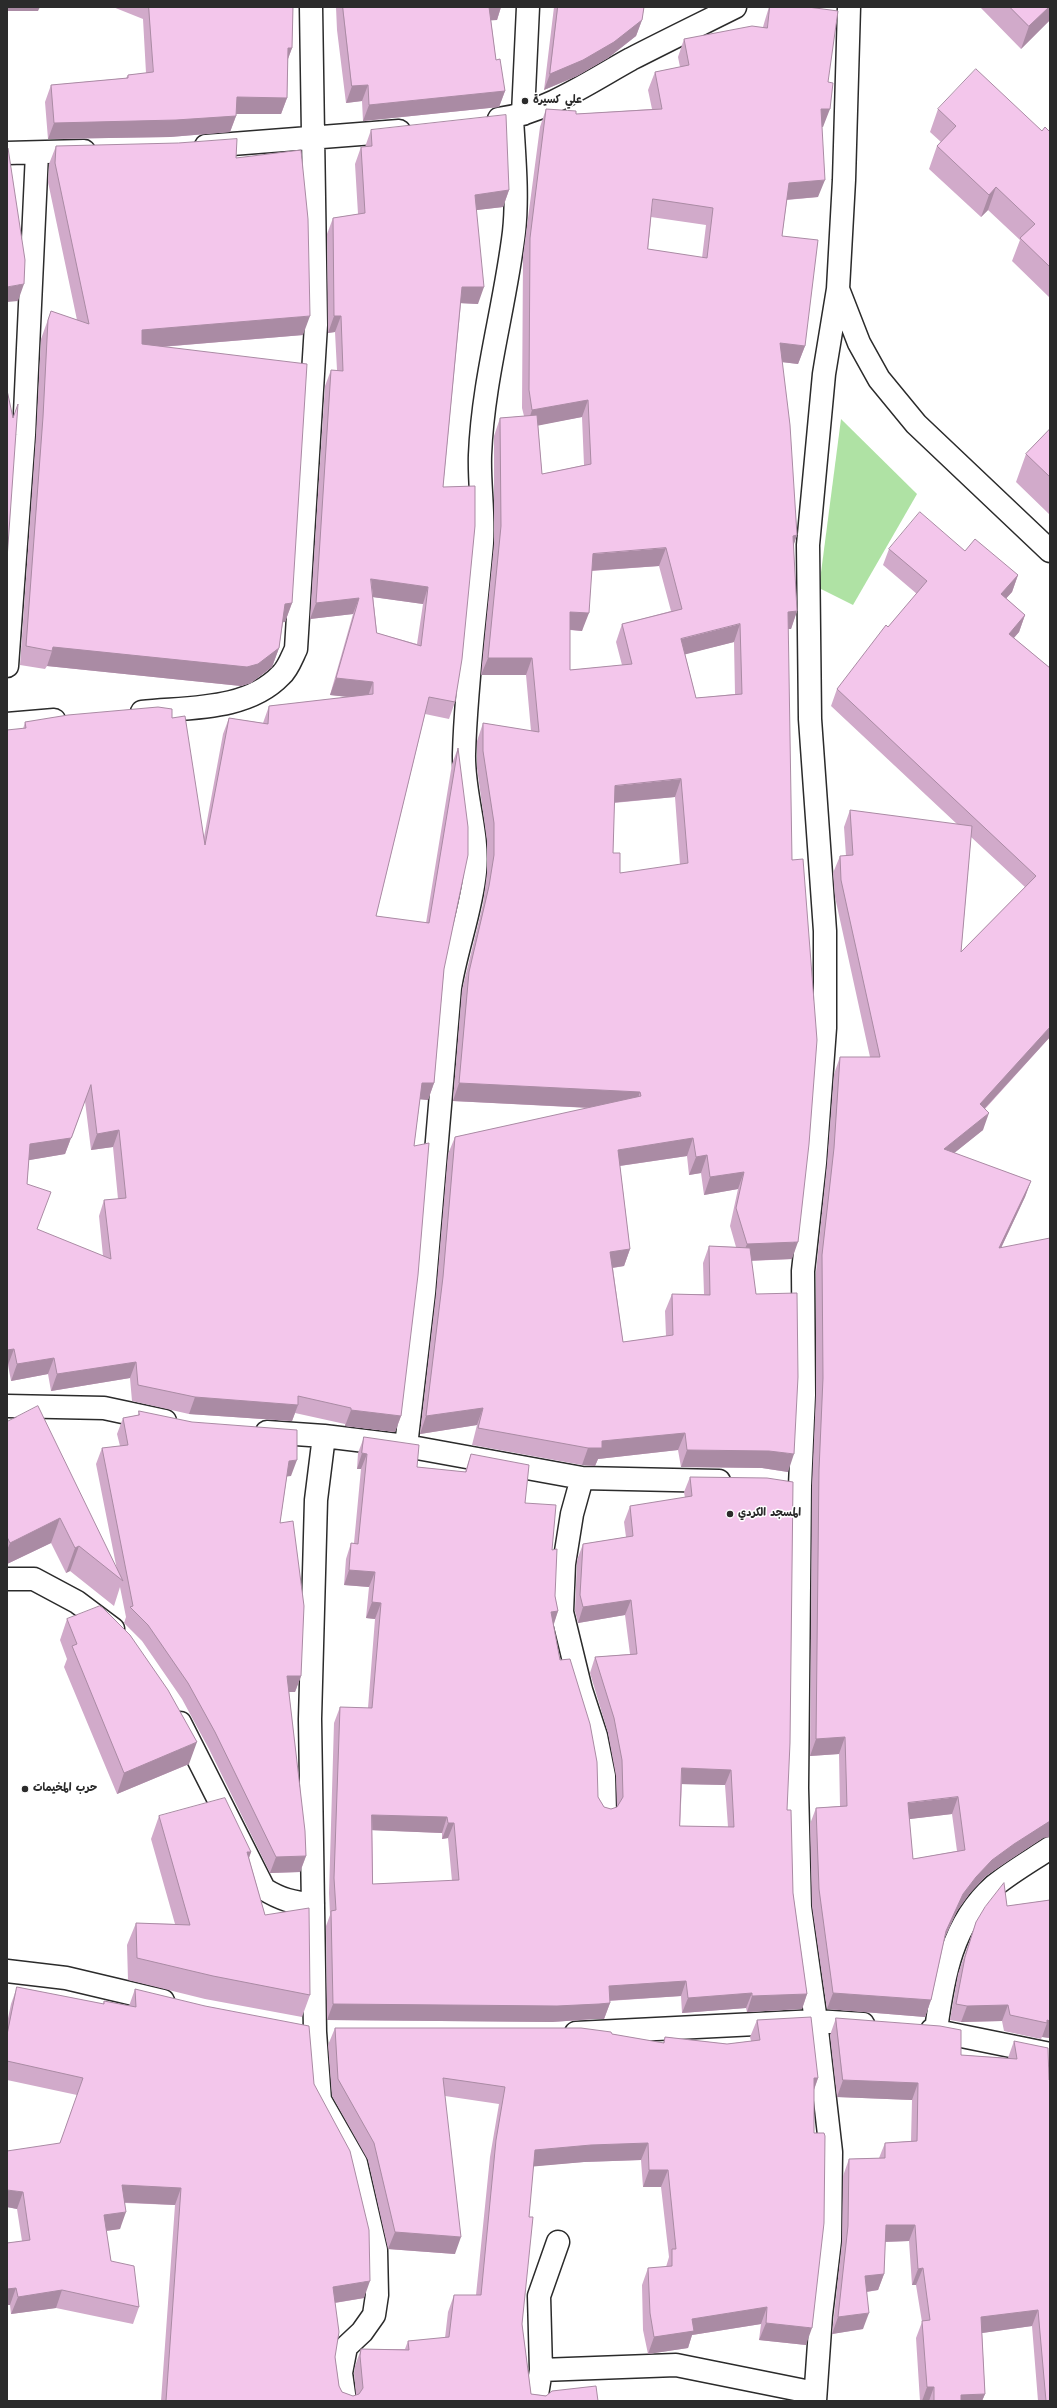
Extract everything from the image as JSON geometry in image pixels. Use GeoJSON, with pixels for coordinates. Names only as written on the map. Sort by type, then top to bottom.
{"type":"FeatureCollection","features":[{"type":"Feature","properties":{"kind":"street"},"geometry":{"type":"LineString","coordinates":[[118,714],[221,704],[257,694],[282,675],[296,649],[316,325],[311,7]]}},
{"type":"Feature","properties":{"kind":"street"},"geometry":{"type":"LineString","coordinates":[[406,1446],[424,1292],[450,988],[455,959],[472,898],[475,870],[472,822],[464,778],[467,692],[482,541],[480,457],[483,416],[514,231],[517,116],[528,7]]}},
{"type":"Feature","properties":{"kind":"street"},"geometry":{"type":"LineString","coordinates":[[482,122],[517,116],[583,87],[630,60],[735,7]]}},
{"type":"Feature","properties":{"kind":"street"},"geometry":{"type":"LineString","coordinates":[[541,2370],[676,2365],[815,2397],[821,2315],[830,2242],[830,2159],[816,2021],[800,1907],[797,1788],[800,1486],[804,1395],[803,1271],[815,1163],[825,1028],[825,931],[810,719],[808,545],[824,374],[838,289],[844,180],[849,7]]}},
{"type":"Feature","properties":{"kind":"street"},"geometry":{"type":"LineString","coordinates":[[187,148],[314,139],[421,128]]}},
{"type":"Feature","properties":{"kind":"street"},"geometry":{"type":"LineString","coordinates":[[7,153],[108,150]]}},
{"type":"Feature","properties":{"kind":"street"},"geometry":{"type":"LineString","coordinates":[[7,666],[24,435],[37,153]]}},
{"type":"Feature","properties":{"kind":"street"},"geometry":{"type":"LineString","coordinates":[[838,289],[859,343],[879,380],[916,424],[1050,551]]}},
{"type":"Feature","properties":{"kind":"street"},"geometry":{"type":"LineString","coordinates":[[7,724],[70,718]]}},
{"type":"Feature","properties":{"kind":"street"},"geometry":{"type":"LineString","coordinates":[[7,1406],[104,1408],[187,1426]]}},
{"type":"Feature","properties":{"kind":"street"},"geometry":{"type":"LineString","coordinates":[[248,1430],[324,1436],[406,1446],[582,1478],[741,1481]]}},
{"type":"Feature","properties":{"kind":"street"},"geometry":{"type":"LineString","coordinates":[[324,1436],[316,1500],[310,1719],[315,2032],[320,2100],[356,2163],[376,2250],[377,2295],[374,2315],[362,2332],[346,2347],[341,2373],[345,2401]]}},
{"type":"Feature","properties":{"kind":"street"},"geometry":{"type":"LineString","coordinates":[[582,1478],[571,1522],[564,1564],[562,1612],[581,1690],[596,1736],[604,1776],[604,1812]]}},
{"type":"Feature","properties":{"kind":"street"},"geometry":{"type":"LineString","coordinates":[[777,1483],[800,1486]]}},
{"type":"Feature","properties":{"kind":"street"},"geometry":{"type":"LineString","coordinates":[[7,1579],[34,1578],[77,1602],[103,1620],[128,1643]]}},
{"type":"Feature","properties":{"kind":"street"},"geometry":{"type":"LineString","coordinates":[[171,1705],[198,1754],[264,1889],[280,1899],[295,1903],[313,1904]]}},
{"type":"Feature","properties":{"kind":"street"},"geometry":{"type":"LineString","coordinates":[[936,2030],[942,1989],[952,1947],[970,1912],[995,1886],[1050,1848]]}},
{"type":"Feature","properties":{"kind":"street"},"geometry":{"type":"LineString","coordinates":[[7,1971],[66,1978],[179,2005]]}},
{"type":"Feature","properties":{"kind":"street"},"geometry":{"type":"LineString","coordinates":[[552,2034],[816,2021],[884,2026]]}},
{"type":"Feature","properties":{"kind":"street"},"geometry":{"type":"LineString","coordinates":[[292,2028],[315,2032],[339,2033]]}},
{"type":"Feature","properties":{"kind":"street"},"geometry":{"type":"LineString","coordinates":[[914,2028],[936,2030],[1050,2054]]}},
{"type":"Feature","properties":{"kind":"street"},"geometry":{"type":"LineString","coordinates":[[536,2401],[541,2370],[539,2296],[558,2242]]}},
{"type":"Feature","properties":{"kind":"green space"},"geometry":{"type":"Polygon","coordinates":[[[841,419],[917,494],[853,605],[819,588],[841,419]]]}},
{"type":"Feature","properties":{"kind":"building"},"geometry":{"type":"Polygon","coordinates":[[[149,7],[293,7],[292,48],[288,48],[287,98],[237,97],[236,116],[176,120],[54,123],[51,85],[128,78],[128,75],[153,72],[149,7]]]}},
{"type":"Feature","properties":{"kind":"building"},"geometry":{"type":"Polygon","coordinates":[[[343,7],[489,7],[496,60],[500,59],[505,91],[369,105],[368,85],[352,86],[343,7]]]}},
{"type":"Feature","properties":{"kind":"building"},"geometry":{"type":"Polygon","coordinates":[[[558,7],[644,7],[642,20],[614,42],[583,60],[550,74],[558,7]]]}},
{"type":"Feature","properties":{"kind":"building"},"geometry":{"type":"Polygon","coordinates":[[[770,7],[808,7],[838,11],[828,82],[833,83],[830,109],[821,109],[825,180],[789,183],[782,236],[818,240],[805,346],[780,343],[790,425],[797,535],[793,536],[797,611],[788,612],[792,860],[803,859],[817,1040],[809,1144],[798,1242],[747,1244],[736,1208],[744,1172],[710,1177],[707,1155],[696,1157],[693,1138],[618,1150],[630,1249],[610,1252],[623,1342],[673,1335],[672,1294],[710,1295],[709,1246],[750,1248],[756,1294],[797,1293],[798,1377],[794,1454],[769,1451],[687,1450],[685,1433],[602,1441],[602,1448],[588,1448],[478,1428],[483,1408],[426,1416],[443,1277],[455,1137],[641,1096],[640,1092],[459,1083],[469,972],[489,886],[494,855],[494,823],[483,751],[483,723],[539,732],[532,658],[488,658],[501,526],[500,418],[537,415],[542,474],[591,464],[588,400],[532,410],[529,390],[530,238],[546,109],[576,111],[576,114],[662,109],[655,72],[689,65],[684,39],[752,26],[767,28],[770,7]],[[653,199],[648,249],[707,258],[713,208],[653,199]],[[666,548],[593,554],[589,613],[570,612],[570,670],[632,664],[622,624],[682,609],[666,548]],[[740,624],[681,639],[696,698],[742,694],[740,624]],[[681,779],[615,786],[613,853],[620,853],[620,873],[688,863],[681,779]]]}},
{"type":"Feature","properties":{"kind":"building"},"geometry":{"type":"Polygon","coordinates":[[[1010,7],[1049,7],[1029,26],[1010,7]]]}},
{"type":"Feature","properties":{"kind":"building"},"geometry":{"type":"Polygon","coordinates":[[[976,69],[1042,131],[1045,127],[1050,132],[1050,267],[1020,238],[1035,224],[996,187],[989,195],[937,146],[956,126],[938,109],[976,69]]]}},
{"type":"Feature","properties":{"kind":"building"},"geometry":{"type":"Polygon","coordinates":[[[506,115],[509,190],[475,195],[484,287],[462,287],[443,487],[475,486],[475,526],[462,659],[455,702],[429,697],[376,916],[429,923],[458,748],[468,827],[468,855],[444,969],[434,1083],[422,1083],[414,1146],[429,1143],[418,1275],[401,1416],[351,1410],[351,1408],[298,1396],[298,1405],[195,1397],[138,1385],[136,1362],[57,1374],[54,1358],[17,1364],[14,1349],[7,1350],[7,730],[26,728],[25,722],[68,715],[158,707],[172,709],[172,718],[185,716],[205,845],[229,718],[268,724],[269,706],[373,694],[373,682],[336,678],[359,598],[316,603],[331,370],[343,371],[341,316],[334,316],[333,218],[365,213],[361,147],[372,146],[371,130],[506,115]],[[371,579],[377,633],[421,646],[428,587],[371,579]],[[91,1085],[71,1138],[30,1144],[27,1184],[51,1192],[37,1229],[111,1259],[104,1200],[126,1198],[119,1130],[97,1134],[91,1085]]]}},
{"type":"Feature","properties":{"kind":"building"},"geometry":{"type":"Polygon","coordinates":[[[237,139],[236,158],[301,150],[308,219],[310,316],[142,330],[142,344],[307,364],[292,603],[285,604],[279,648],[258,664],[247,667],[53,647],[52,651],[26,646],[43,417],[48,320],[51,311],[89,324],[55,163],[56,146],[178,143],[237,139]]]}},
{"type":"Feature","properties":{"kind":"building"},"geometry":{"type":"Polygon","coordinates":[[[7,148],[25,260],[24,284],[7,287],[7,148]]]}},
{"type":"Feature","properties":{"kind":"building"},"geometry":{"type":"Polygon","coordinates":[[[7,390],[13,418],[18,404],[7,559],[7,390]]]}},
{"type":"Feature","properties":{"kind":"building"},"geometry":{"type":"Polygon","coordinates":[[[1050,429],[1050,477],[1026,454],[1050,429]]]}},
{"type":"Feature","properties":{"kind":"building"},"geometry":{"type":"Polygon","coordinates":[[[920,512],[965,551],[975,539],[1018,575],[1001,594],[1025,615],[1009,634],[1050,668],[1050,1027],[980,1104],[989,1113],[944,1149],[1031,1181],[999,1248],[1050,1238],[1050,1821],[992,1860],[963,1894],[946,1931],[931,2000],[833,1993],[819,1889],[816,1808],[847,1806],[845,1737],[816,1739],[819,1470],[823,1378],[822,1255],[834,1148],[840,1057],[880,1057],[841,880],[840,856],[853,855],[850,810],[972,826],[961,952],[1036,876],[837,689],[886,625],[888,627],[927,581],[889,549],[920,512]],[[958,1797],[908,1803],[913,1859],[965,1850],[958,1797]]]}},
{"type":"Feature","properties":{"kind":"building"},"geometry":{"type":"Polygon","coordinates":[[[38,1406],[123,1581],[79,1546],[75,1548],[60,1518],[10,1543],[7,1537],[7,1422],[38,1406]]]}},
{"type":"Feature","properties":{"kind":"building"},"geometry":{"type":"Polygon","coordinates":[[[139,1411],[192,1422],[297,1430],[297,1460],[289,1461],[280,1523],[293,1521],[304,1606],[301,1676],[287,1676],[305,1831],[306,1856],[276,1857],[215,1732],[188,1683],[148,1625],[130,1607],[133,1606],[102,1448],[128,1445],[123,1418],[139,1415],[139,1411]]]}},
{"type":"Feature","properties":{"kind":"building"},"geometry":{"type":"Polygon","coordinates":[[[364,1437],[419,1445],[417,1467],[466,1472],[471,1454],[529,1465],[525,1503],[556,1505],[552,1550],[557,1549],[555,1596],[558,1611],[551,1612],[560,1660],[570,1659],[590,1724],[597,1762],[598,1797],[604,1807],[611,1809],[617,1807],[623,1797],[622,1760],[614,1718],[595,1657],[637,1654],[631,1600],[583,1607],[580,1595],[583,1544],[633,1536],[630,1506],[692,1496],[690,1477],[767,1478],[793,1482],[790,1743],[787,1810],[791,1810],[793,1893],[807,1994],[752,1996],[752,1993],[688,1998],[686,1981],[609,1986],[610,2003],[599,2004],[557,2006],[333,2004],[331,1911],[336,1910],[334,1878],[340,1707],[372,1708],[381,1603],[372,1602],[375,1572],[349,1570],[351,1543],[358,1544],[367,1454],[362,1453],[364,1437]],[[682,1768],[680,1826],[734,1827],[731,1770],[682,1768]],[[372,1815],[373,1884],[459,1880],[454,1823],[448,1823],[447,1817],[372,1815]]]}},
{"type":"Feature","properties":{"kind":"building"},"geometry":{"type":"Polygon","coordinates":[[[100,1606],[130,1635],[168,1690],[197,1742],[124,1773],[72,1646],[77,1644],[67,1619],[100,1606]]]}},
{"type":"Feature","properties":{"kind":"building"},"geometry":{"type":"Polygon","coordinates":[[[225,1798],[251,1852],[247,1852],[265,1915],[309,1908],[310,1995],[213,1976],[137,1958],[136,1923],[190,1925],[159,1816],[225,1798]]]}},
{"type":"Feature","properties":{"kind":"building"},"geometry":{"type":"Polygon","coordinates":[[[1004,1883],[1007,1906],[1050,1900],[1050,2021],[1047,2020],[1047,2023],[1010,2015],[1008,2005],[967,2006],[956,2004],[965,1957],[976,1922],[985,1907],[1004,1883]]]}},
{"type":"Feature","properties":{"kind":"building"},"geometry":{"type":"Polygon","coordinates":[[[17,1987],[104,2004],[104,2001],[136,2007],[135,1989],[205,2006],[309,2026],[314,2084],[350,2151],[369,2230],[370,2281],[333,2287],[339,2332],[335,2357],[339,2386],[342,2392],[353,2396],[359,2394],[363,2388],[360,2356],[361,2349],[409,2350],[408,2341],[449,2337],[454,2295],[481,2295],[496,2140],[505,2087],[443,2078],[461,2237],[395,2232],[374,2143],[338,2079],[335,2028],[581,2028],[611,2032],[612,2034],[664,2043],[665,2037],[727,2044],[760,2040],[757,2020],[811,2017],[818,2078],[814,2078],[814,2133],[824,2133],[825,2136],[824,2223],[812,2328],[766,2323],[767,2307],[692,2319],[694,2331],[654,2337],[650,2313],[648,2268],[672,2266],[672,2249],[676,2249],[668,2170],[649,2170],[648,2143],[591,2145],[535,2150],[529,2217],[533,2217],[522,2324],[531,2394],[546,2396],[552,2391],[596,2386],[598,2401],[166,2401],[181,2188],[122,2185],[126,2212],[104,2215],[111,2261],[134,2266],[139,2307],[62,2290],[18,2297],[16,2288],[7,2289],[7,2243],[30,2240],[23,2192],[7,2190],[7,2151],[60,2143],[83,2078],[7,2061],[7,2035],[17,1987]]]}},
{"type":"Feature","properties":{"kind":"building"},"geometry":{"type":"Polygon","coordinates":[[[836,2018],[940,2026],[961,2030],[961,2055],[1017,2059],[1014,2041],[1048,2048],[1050,2080],[1050,2401],[1046,2401],[1038,2310],[981,2317],[985,2394],[961,2395],[961,2401],[934,2401],[934,2387],[927,2387],[922,2321],[930,2320],[923,2268],[918,2269],[915,2225],[886,2225],[884,2274],[865,2276],[869,2313],[838,2317],[848,2226],[849,2159],[885,2158],[885,2143],[917,2141],[918,2083],[843,2080],[836,2018]]]}},
{"type":"Feature","properties":{"kind":"place","name":"علي كسيرة"},"geometry":{"type":"Point","coordinates":[525,101]}},
{"type":"Feature","properties":{"kind":"place","name":"المسجد الكردي"},"geometry":{"type":"Point","coordinates":[730,1514]}},
{"type":"Feature","properties":{"kind":"place","name":"حرب المخيمات"},"geometry":{"type":"Point","coordinates":[25,1789]}}]}
